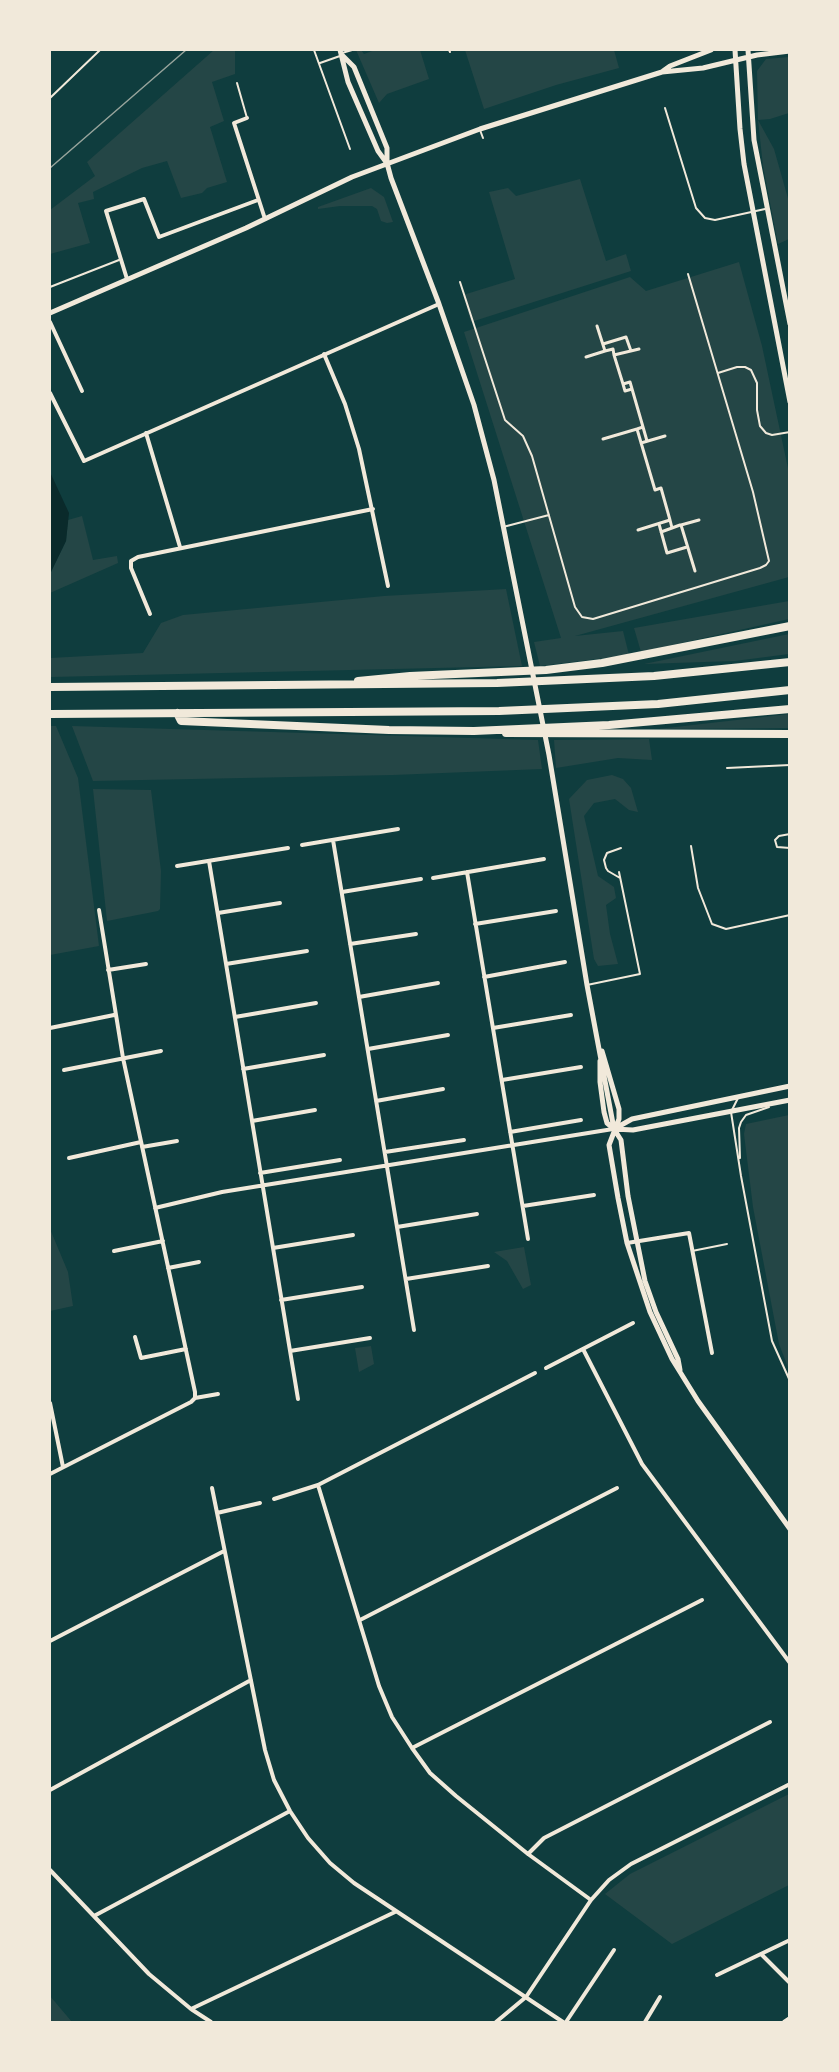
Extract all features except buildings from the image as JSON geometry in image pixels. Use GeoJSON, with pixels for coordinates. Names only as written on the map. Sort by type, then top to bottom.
{"type":"FeatureCollection","features":[{"type":"Feature","properties":{"kind":"highway"},"geometry":{"type":"LineString","coordinates":[[340,685],[365,680],[546,670],[602,663],[789,626]]}},
{"type":"Feature","properties":{"kind":"highway"},"geometry":{"type":"LineString","coordinates":[[50,687],[497,683],[654,676],[789,662]]}},
{"type":"Feature","properties":{"kind":"highway"},"geometry":{"type":"LineString","coordinates":[[50,714],[499,711],[658,704],[789,690]]}},
{"type":"Feature","properties":{"kind":"highway"},"geometry":{"type":"LineString","coordinates":[[177,713],[181,721],[390,730],[474,731],[620,724],[789,709]]}},
{"type":"Feature","properties":{"kind":"highway"},"geometry":{"type":"LineString","coordinates":[[474,731],[514,734],[789,734]]}},
{"type":"Feature","properties":{"kind":"street"},"geometry":{"type":"LineString","coordinates":[[662,72],[670,66],[711,50]]}},
{"type":"Feature","properties":{"kind":"street"},"geometry":{"type":"LineString","coordinates":[[735,50],[740,129],[789,402]]}},
{"type":"Feature","properties":{"kind":"street"},"geometry":{"type":"LineString","coordinates":[[748,50],[754,140],[789,324]]}},
{"type":"Feature","properties":{"kind":"street"},"geometry":{"type":"LineString","coordinates":[[50,313],[265,219],[352,177],[480,129],[662,72],[703,68],[748,57],[789,51]]}},
{"type":"Feature","properties":{"kind":"street"},"geometry":{"type":"LineString","coordinates":[[342,52],[348,82],[378,151],[387,163],[474,405],[504,527],[549,755],[587,985],[598,1038],[619,1109],[619,1119],[609,1145],[627,1243],[650,1312],[672,1359],[698,1401],[789,1529]]}},
{"type":"Feature","properties":{"kind":"street"},"geometry":{"type":"LineString","coordinates":[[342,52],[354,68],[375,115],[387,148],[387,163]]}},
{"type":"Feature","properties":{"kind":"street"},"geometry":{"type":"LineString","coordinates":[[247,118],[234,123],[265,219]]}},
{"type":"Feature","properties":{"kind":"street"},"geometry":{"type":"LineString","coordinates":[[127,279],[106,211],[144,199],[159,237],[258,200]]}},
{"type":"Feature","properties":{"kind":"street"},"geometry":{"type":"LineString","coordinates":[[50,393],[84,460],[439,304]]}},
{"type":"Feature","properties":{"kind":"street"},"geometry":{"type":"LineString","coordinates":[[50,322],[81,391]]}},
{"type":"Feature","properties":{"kind":"street"},"geometry":{"type":"LineString","coordinates":[[597,326],[605,351]]}},
{"type":"Feature","properties":{"kind":"street"},"geometry":{"type":"LineString","coordinates":[[603,344],[627,337],[630,351]]}},
{"type":"Feature","properties":{"kind":"street"},"geometry":{"type":"LineString","coordinates":[[610,342],[625,391],[632,389]]}},
{"type":"Feature","properties":{"kind":"street"},"geometry":{"type":"LineString","coordinates":[[614,355],[639,348]]}},
{"type":"Feature","properties":{"kind":"street"},"geometry":{"type":"LineString","coordinates":[[586,357],[613,349]]}},
{"type":"Feature","properties":{"kind":"street"},"geometry":{"type":"LineString","coordinates":[[324,354],[345,404],[359,449],[388,586]]}},
{"type":"Feature","properties":{"kind":"street"},"geometry":{"type":"LineString","coordinates":[[623,384],[630,382],[647,441]]}},
{"type":"Feature","properties":{"kind":"street"},"geometry":{"type":"LineString","coordinates":[[603,439],[643,428]]}},
{"type":"Feature","properties":{"kind":"street"},"geometry":{"type":"LineString","coordinates":[[636,429],[654,490],[662,488],[672,528]]}},
{"type":"Feature","properties":{"kind":"street"},"geometry":{"type":"LineString","coordinates":[[146,433],[180,547]]}},
{"type":"Feature","properties":{"kind":"street"},"geometry":{"type":"LineString","coordinates":[[641,443],[665,436]]}},
{"type":"Feature","properties":{"kind":"street"},"geometry":{"type":"LineString","coordinates":[[150,614],[131,568],[131,561],[138,556],[373,509]]}},
{"type":"Feature","properties":{"kind":"street"},"geometry":{"type":"LineString","coordinates":[[638,530],[670,520]]}},
{"type":"Feature","properties":{"kind":"street"},"geometry":{"type":"LineString","coordinates":[[661,532],[699,520]]}},
{"type":"Feature","properties":{"kind":"street"},"geometry":{"type":"LineString","coordinates":[[659,524],[667,553],[687,547]]}},
{"type":"Feature","properties":{"kind":"street"},"geometry":{"type":"LineString","coordinates":[[681,525],[695,571]]}},
{"type":"Feature","properties":{"kind":"street"},"geometry":{"type":"LineString","coordinates":[[302,845],[398,830]]}},
{"type":"Feature","properties":{"kind":"street"},"geometry":{"type":"LineString","coordinates":[[333,840],[414,1330]]}},
{"type":"Feature","properties":{"kind":"street"},"geometry":{"type":"LineString","coordinates":[[177,866],[288,848]]}},
{"type":"Feature","properties":{"kind":"street"},"geometry":{"type":"LineString","coordinates":[[433,878],[544,859]]}},
{"type":"Feature","properties":{"kind":"street"},"geometry":{"type":"LineString","coordinates":[[209,861],[297,1399]]}},
{"type":"Feature","properties":{"kind":"street"},"geometry":{"type":"LineString","coordinates":[[467,872],[528,1239]]}},
{"type":"Feature","properties":{"kind":"street"},"geometry":{"type":"LineString","coordinates":[[342,892],[421,879]]}},
{"type":"Feature","properties":{"kind":"street"},"geometry":{"type":"LineString","coordinates":[[218,913],[280,903]]}},
{"type":"Feature","properties":{"kind":"street"},"geometry":{"type":"LineString","coordinates":[[99,910],[114,1015],[195,1398]]}},
{"type":"Feature","properties":{"kind":"street"},"geometry":{"type":"LineString","coordinates":[[476,924],[556,911]]}},
{"type":"Feature","properties":{"kind":"street"},"geometry":{"type":"LineString","coordinates":[[350,944],[416,934]]}},
{"type":"Feature","properties":{"kind":"street"},"geometry":{"type":"LineString","coordinates":[[226,964],[307,951]]}},
{"type":"Feature","properties":{"kind":"street"},"geometry":{"type":"LineString","coordinates":[[484,977],[566,962]]}},
{"type":"Feature","properties":{"kind":"street"},"geometry":{"type":"LineString","coordinates":[[108,970],[146,964]]}},
{"type":"Feature","properties":{"kind":"street"},"geometry":{"type":"LineString","coordinates":[[359,997],[438,983]]}},
{"type":"Feature","properties":{"kind":"street"},"geometry":{"type":"LineString","coordinates":[[235,1017],[316,1003]]}},
{"type":"Feature","properties":{"kind":"street"},"geometry":{"type":"LineString","coordinates":[[50,1028],[114,1015]]}},
{"type":"Feature","properties":{"kind":"street"},"geometry":{"type":"LineString","coordinates":[[493,1028],[572,1015]]}},
{"type":"Feature","properties":{"kind":"street"},"geometry":{"type":"LineString","coordinates":[[368,1048],[447,1035]]}},
{"type":"Feature","properties":{"kind":"street"},"geometry":{"type":"LineString","coordinates":[[598,1038],[600,1059],[598,1067],[604,1112],[607,1123],[621,1140],[628,1196],[645,1281],[678,1359],[680,1371]]}},
{"type":"Feature","properties":{"kind":"street"},"geometry":{"type":"LineString","coordinates":[[64,1070],[161,1051]]}},
{"type":"Feature","properties":{"kind":"street"},"geometry":{"type":"LineString","coordinates":[[243,1069],[324,1055]]}},
{"type":"Feature","properties":{"kind":"street"},"geometry":{"type":"LineString","coordinates":[[502,1080],[581,1067]]}},
{"type":"Feature","properties":{"kind":"street"},"geometry":{"type":"LineString","coordinates":[[614,1129],[632,1119],[789,1086]]}},
{"type":"Feature","properties":{"kind":"street"},"geometry":{"type":"LineString","coordinates":[[376,1101],[443,1089]]}},
{"type":"Feature","properties":{"kind":"street"},"geometry":{"type":"LineString","coordinates":[[155,1208],[222,1192],[614,1129],[633,1130],[789,1100]]}},
{"type":"Feature","properties":{"kind":"street"},"geometry":{"type":"LineString","coordinates":[[252,1121],[315,1110]]}},
{"type":"Feature","properties":{"kind":"street"},"geometry":{"type":"LineString","coordinates":[[510,1132],[581,1120]]}},
{"type":"Feature","properties":{"kind":"street"},"geometry":{"type":"LineString","coordinates":[[385,1152],[464,1140]]}},
{"type":"Feature","properties":{"kind":"street"},"geometry":{"type":"LineString","coordinates":[[69,1158],[177,1141]]}},
{"type":"Feature","properties":{"kind":"street"},"geometry":{"type":"LineString","coordinates":[[260,1173],[340,1160]]}},
{"type":"Feature","properties":{"kind":"street"},"geometry":{"type":"LineString","coordinates":[[523,1206],[594,1195]]}},
{"type":"Feature","properties":{"kind":"street"},"geometry":{"type":"LineString","coordinates":[[397,1227],[477,1214]]}},
{"type":"Feature","properties":{"kind":"street"},"geometry":{"type":"LineString","coordinates":[[627,1243],[689,1233],[712,1353]]}},
{"type":"Feature","properties":{"kind":"street"},"geometry":{"type":"LineString","coordinates":[[273,1248],[353,1235]]}},
{"type":"Feature","properties":{"kind":"street"},"geometry":{"type":"LineString","coordinates":[[114,1251],[163,1241]]}},
{"type":"Feature","properties":{"kind":"street"},"geometry":{"type":"LineString","coordinates":[[168,1268],[199,1262]]}},
{"type":"Feature","properties":{"kind":"street"},"geometry":{"type":"LineString","coordinates":[[405,1279],[488,1266]]}},
{"type":"Feature","properties":{"kind":"street"},"geometry":{"type":"LineString","coordinates":[[281,1300],[362,1287]]}},
{"type":"Feature","properties":{"kind":"street"},"geometry":{"type":"LineString","coordinates":[[546,1368],[633,1323]]}},
{"type":"Feature","properties":{"kind":"street"},"geometry":{"type":"LineString","coordinates":[[135,1336],[141,1358],[186,1349]]}},
{"type":"Feature","properties":{"kind":"street"},"geometry":{"type":"LineString","coordinates":[[290,1351],[370,1338]]}},
{"type":"Feature","properties":{"kind":"street"},"geometry":{"type":"LineString","coordinates":[[583,1349],[642,1464],[789,1663]]}},
{"type":"Feature","properties":{"kind":"street"},"geometry":{"type":"LineString","coordinates":[[274,1499],[318,1485],[536,1373]]}},
{"type":"Feature","properties":{"kind":"street"},"geometry":{"type":"LineString","coordinates":[[50,1474],[195,1398],[218,1394]]}},
{"type":"Feature","properties":{"kind":"street"},"geometry":{"type":"LineString","coordinates":[[50,1403],[63,1467]]}},
{"type":"Feature","properties":{"kind":"street"},"geometry":{"type":"LineString","coordinates":[[318,1485],[379,1686],[392,1717],[412,1748],[430,1773],[528,1854],[591,1900]]}},
{"type":"Feature","properties":{"kind":"street"},"geometry":{"type":"LineString","coordinates":[[212,1488],[265,1750],[274,1780],[290,1811],[308,1838],[330,1863],[354,1883],[565,2022],[614,1950]]}},
{"type":"Feature","properties":{"kind":"street"},"geometry":{"type":"LineString","coordinates":[[360,1620],[617,1488]]}},
{"type":"Feature","properties":{"kind":"street"},"geometry":{"type":"LineString","coordinates":[[217,1514],[260,1503]]}},
{"type":"Feature","properties":{"kind":"street"},"geometry":{"type":"LineString","coordinates":[[50,1641],[224,1551]]}},
{"type":"Feature","properties":{"kind":"street"},"geometry":{"type":"LineString","coordinates":[[412,1748],[702,1600]]}},
{"type":"Feature","properties":{"kind":"street"},"geometry":{"type":"LineString","coordinates":[[50,1790],[251,1680]]}},
{"type":"Feature","properties":{"kind":"street"},"geometry":{"type":"LineString","coordinates":[[528,1854],[543,1838],[770,1722]]}},
{"type":"Feature","properties":{"kind":"street"},"geometry":{"type":"LineString","coordinates":[[496,2022],[526,1998],[591,1900],[609,1880],[631,1864],[789,1784]]}},
{"type":"Feature","properties":{"kind":"street"},"geometry":{"type":"LineString","coordinates":[[94,1916],[290,1811]]}},
{"type":"Feature","properties":{"kind":"street"},"geometry":{"type":"LineString","coordinates":[[50,1870],[149,1974],[191,2009],[211,2022]]}},
{"type":"Feature","properties":{"kind":"street"},"geometry":{"type":"LineString","coordinates":[[191,2009],[395,1912]]}},
{"type":"Feature","properties":{"kind":"street"},"geometry":{"type":"LineString","coordinates":[[717,1975],[789,1940]]}},
{"type":"Feature","properties":{"kind":"street"},"geometry":{"type":"LineString","coordinates":[[761,1954],[789,1983]]}},
{"type":"Feature","properties":{"kind":"street"},"geometry":{"type":"LineString","coordinates":[[645,2022],[660,1997]]}},
{"type":"Feature","properties":{"kind":"street"},"geometry":{"type":"LineString","coordinates":[[784,2022],[789,2018]]}},
{"type":"Feature","properties":{"kind":"lane"},"geometry":{"type":"LineString","coordinates":[[50,98],[100,50]]}},
{"type":"Feature","properties":{"kind":"lane"},"geometry":{"type":"LineString","coordinates":[[314,50],[350,149]]}},
{"type":"Feature","properties":{"kind":"lane"},"geometry":{"type":"LineString","coordinates":[[319,64],[342,52],[352,50]]}},
{"type":"Feature","properties":{"kind":"lane"},"geometry":{"type":"LineString","coordinates":[[237,83],[247,118]]}},
{"type":"Feature","properties":{"kind":"lane"},"geometry":{"type":"LineString","coordinates":[[665,108],[696,208],[705,218],[715,220],[767,208]]}},
{"type":"Feature","properties":{"kind":"lane"},"geometry":{"type":"LineString","coordinates":[[480,129],[483,138]]}},
{"type":"Feature","properties":{"kind":"lane"},"geometry":{"type":"LineString","coordinates":[[50,287],[120,259]]}},
{"type":"Feature","properties":{"kind":"lane"},"geometry":{"type":"LineString","coordinates":[[459,282],[505,420],[523,436],[532,456],[575,607],[582,617],[592,619],[766,566],[769,561],[764,533],[688,274]]}},
{"type":"Feature","properties":{"kind":"lane"},"geometry":{"type":"LineString","coordinates":[[718,373],[737,367],[746,367],[751,370],[757,383],[757,410],[760,426],[766,434],[789,432]]}},
{"type":"Feature","properties":{"kind":"lane"},"geometry":{"type":"LineString","coordinates":[[504,527],[549,515]]}},
{"type":"Feature","properties":{"kind":"lane"},"geometry":{"type":"LineString","coordinates":[[727,768],[789,765]]}},
{"type":"Feature","properties":{"kind":"lane"},"geometry":{"type":"LineString","coordinates":[[789,834],[779,836],[775,840],[777,847],[789,848]]}},
{"type":"Feature","properties":{"kind":"lane"},"geometry":{"type":"LineString","coordinates":[[691,846],[698,888],[712,924],[726,929],[789,915]]}},
{"type":"Feature","properties":{"kind":"lane"},"geometry":{"type":"LineString","coordinates":[[620,878],[608,871],[604,860],[607,853],[621,848]]}},
{"type":"Feature","properties":{"kind":"lane"},"geometry":{"type":"LineString","coordinates":[[587,985],[640,974],[619,872]]}},
{"type":"Feature","properties":{"kind":"lane"},"geometry":{"type":"LineString","coordinates":[[739,1096],[728,1112],[772,1341],[789,1380]]}},
{"type":"Feature","properties":{"kind":"lane"},"geometry":{"type":"LineString","coordinates":[[740,1167],[739,1128],[746,1114],[789,1100]]}},
{"type":"Feature","properties":{"kind":"lane"},"geometry":{"type":"LineString","coordinates":[[692,1251],[727,1244]]}},
{"type":"Feature","properties":{"kind":"shaded area"},"geometry":{"type":"Polygon","coordinates":[[[214,50],[235,50],[235,74],[212,82],[224,121],[210,127],[227,182],[207,188],[202,193],[181,198],[167,161],[142,168],[93,192],[94,199],[78,203],[90,243],[50,254],[50,210],[95,176],[87,162],[214,50]]]}},
{"type":"Feature","properties":{"kind":"shaded area"},"geometry":{"type":"Polygon","coordinates":[[[356,50],[361,50],[364,54],[375,50],[420,50],[429,79],[387,94],[379,103],[356,50]]]}},
{"type":"Feature","properties":{"kind":"shaded area"},"geometry":{"type":"Polygon","coordinates":[[[465,50],[614,50],[619,68],[556,85],[484,109],[465,50]]]}},
{"type":"Feature","properties":{"kind":"shaded area"},"geometry":{"type":"Polygon","coordinates":[[[789,57],[789,113],[758,120],[757,71],[766,59],[789,57]]]}},
{"type":"Feature","properties":{"kind":"shaded area"},"geometry":{"type":"Polygon","coordinates":[[[758,120],[774,149],[789,202],[789,239],[778,244],[763,166],[758,120]]]}},
{"type":"Feature","properties":{"kind":"shaded area"},"geometry":{"type":"Polygon","coordinates":[[[580,179],[606,261],[626,254],[631,271],[471,322],[463,295],[515,279],[489,192],[508,188],[516,196],[580,179]]]}},
{"type":"Feature","properties":{"kind":"shaded area"},"geometry":{"type":"Polygon","coordinates":[[[371,188],[384,197],[393,222],[381,221],[377,209],[372,206],[318,209],[318,207],[371,188]]]}},
{"type":"Feature","properties":{"kind":"shaded area"},"geometry":{"type":"Polygon","coordinates":[[[739,262],[762,346],[789,473],[789,577],[575,636],[623,631],[629,655],[540,666],[534,642],[561,638],[464,332],[630,277],[646,291],[739,262]]]}},
{"type":"Feature","properties":{"kind":"shaded area"},"geometry":{"type":"Polygon","coordinates":[[[50,472],[69,513],[66,541],[50,574],[50,472]]]}},
{"type":"Feature","properties":{"kind":"shaded area"},"geometry":{"type":"Polygon","coordinates":[[[82,516],[93,560],[117,556],[118,563],[50,593],[50,574],[66,541],[68,520],[82,516]]]}},
{"type":"Feature","properties":{"kind":"shaded area"},"geometry":{"type":"Polygon","coordinates":[[[506,589],[522,666],[51,677],[50,674],[50,658],[143,653],[161,623],[183,615],[384,596],[506,589]]]}},
{"type":"Feature","properties":{"kind":"shaded area"},"geometry":{"type":"Polygon","coordinates":[[[789,601],[789,619],[641,652],[634,628],[789,601]]]}},
{"type":"Feature","properties":{"kind":"shaded area"},"geometry":{"type":"Polygon","coordinates":[[[789,634],[789,654],[735,661],[644,664],[789,634]]]}},
{"type":"Feature","properties":{"kind":"shaded area"},"geometry":{"type":"Polygon","coordinates":[[[789,714],[789,728],[658,729],[789,714]]]}},
{"type":"Feature","properties":{"kind":"shaded area"},"geometry":{"type":"Polygon","coordinates":[[[50,726],[56,726],[78,778],[99,946],[50,955],[50,726]]]}},
{"type":"Feature","properties":{"kind":"shaded area"},"geometry":{"type":"Polygon","coordinates":[[[72,726],[538,740],[542,769],[393,775],[93,781],[72,726]]]}},
{"type":"Feature","properties":{"kind":"shaded area"},"geometry":{"type":"Polygon","coordinates":[[[649,739],[652,760],[618,758],[556,768],[554,740],[649,739]]]}},
{"type":"Feature","properties":{"kind":"shaded area"},"geometry":{"type":"Polygon","coordinates":[[[612,775],[623,779],[631,788],[638,812],[629,810],[615,799],[594,803],[584,816],[598,876],[614,887],[616,898],[606,905],[610,934],[618,964],[598,966],[594,959],[569,799],[587,780],[612,775]]]}},
{"type":"Feature","properties":{"kind":"shaded area"},"geometry":{"type":"Polygon","coordinates":[[[93,789],[151,790],[161,871],[160,909],[158,911],[107,921],[93,789]]]}},
{"type":"Feature","properties":{"kind":"shaded area"},"geometry":{"type":"Polygon","coordinates":[[[790,1115],[789,1370],[779,1344],[753,1207],[744,1134],[746,1124],[790,1115]]]}},
{"type":"Feature","properties":{"kind":"shaded area"},"geometry":{"type":"Polygon","coordinates":[[[50,1229],[68,1272],[73,1306],[50,1311],[50,1229]]]}},
{"type":"Feature","properties":{"kind":"shaded area"},"geometry":{"type":"Polygon","coordinates":[[[524,1247],[531,1285],[523,1289],[507,1261],[494,1252],[524,1247]]]}},
{"type":"Feature","properties":{"kind":"shaded area"},"geometry":{"type":"Polygon","coordinates":[[[371,1346],[374,1364],[359,1372],[355,1348],[371,1346]]]}},
{"type":"Feature","properties":{"kind":"shaded area"},"geometry":{"type":"Polygon","coordinates":[[[789,1794],[789,1885],[672,1944],[605,1894],[630,1874],[789,1794]]]}},
{"type":"Feature","properties":{"kind":"shaded area"},"geometry":{"type":"Polygon","coordinates":[[[50,1996],[72,2022],[50,2022],[50,1996]]]}},
{"type":"Feature","properties":{"kind":"tram line"},"geometry":{"type":"LineString","coordinates":[[50,168],[186,50]]}}]}
